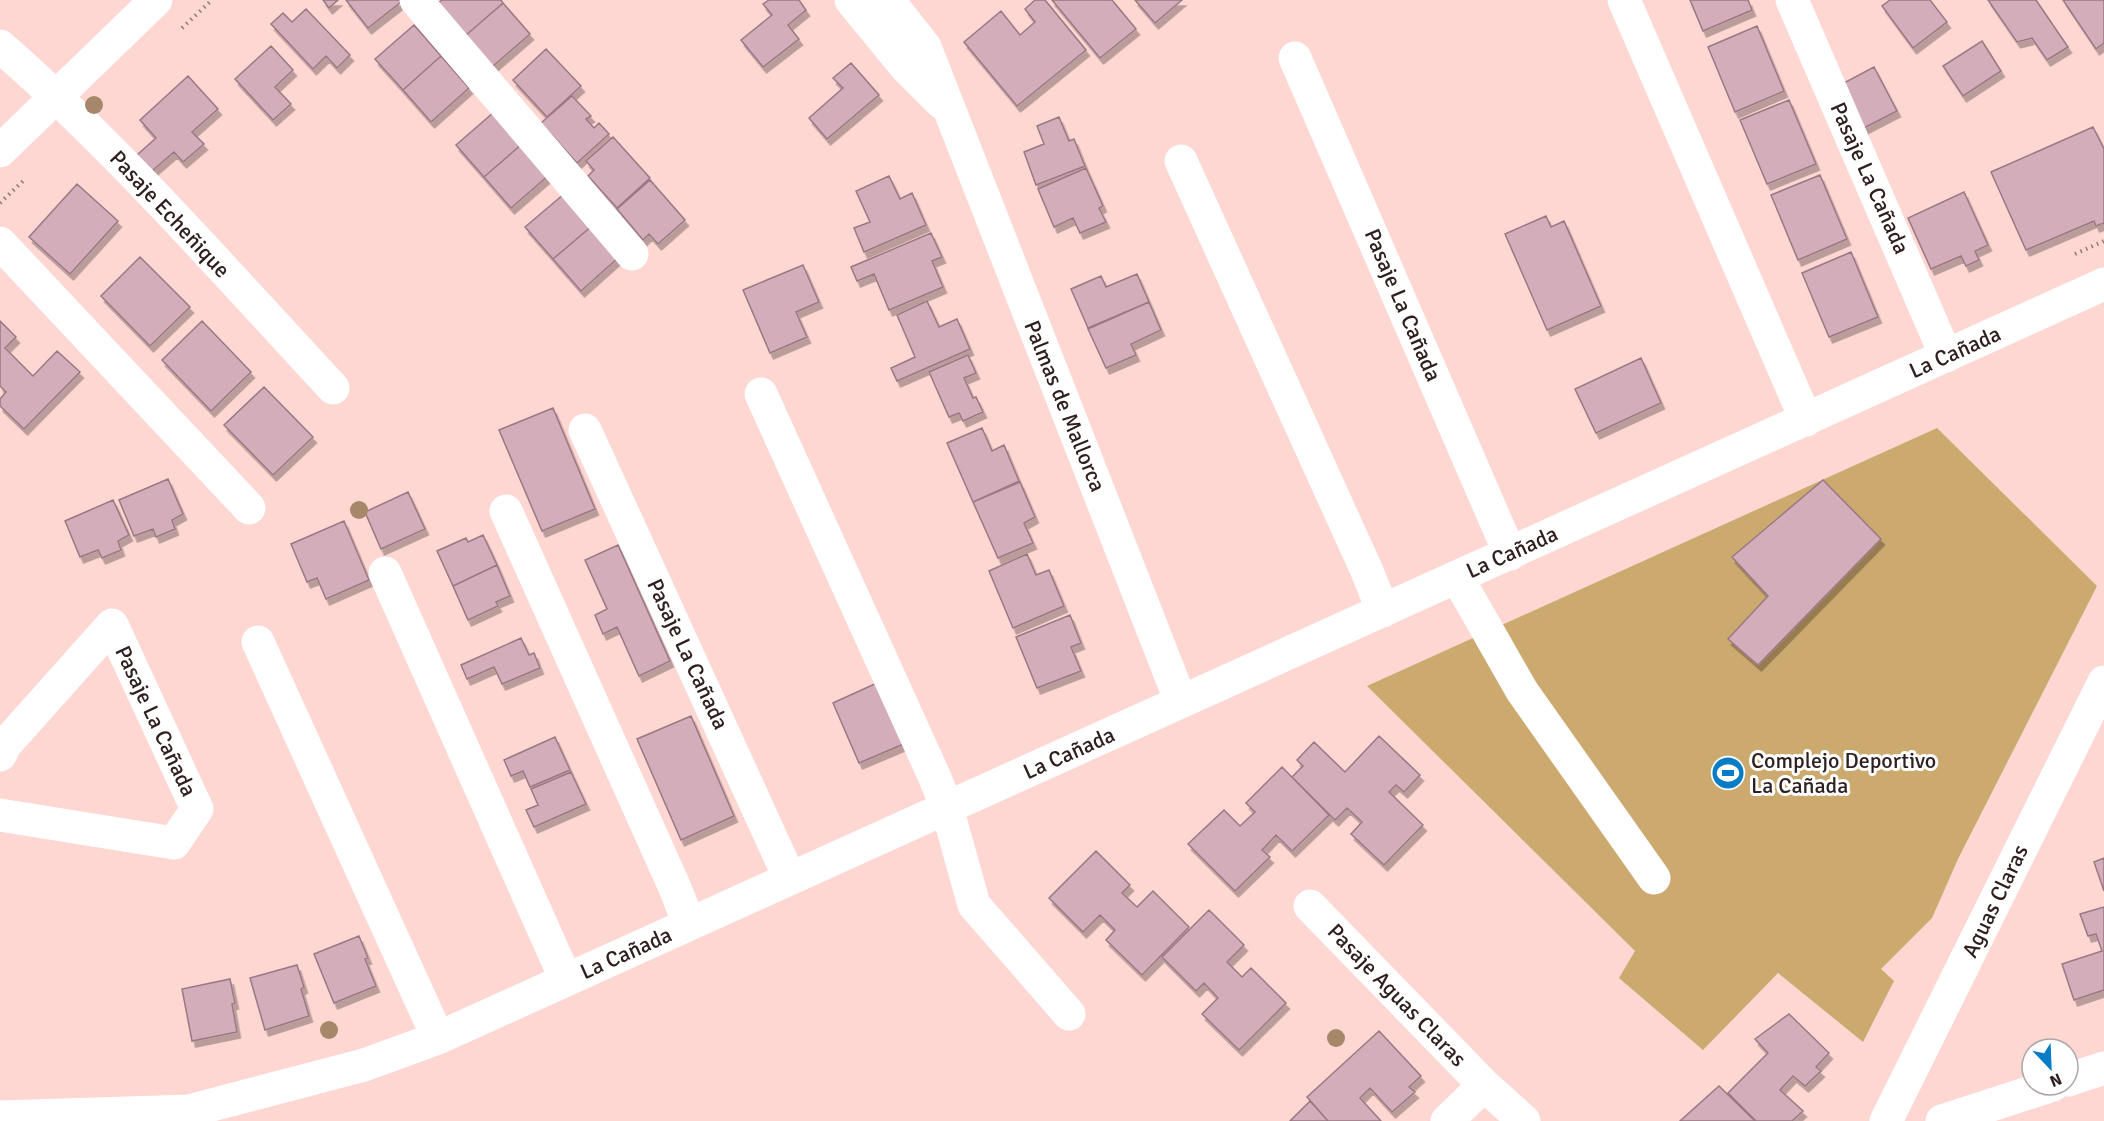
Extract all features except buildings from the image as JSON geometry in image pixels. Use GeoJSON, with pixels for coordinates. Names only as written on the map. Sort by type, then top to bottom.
{"type":"FeatureCollection","features":[{"type":"Feature","properties":{"kind":"street"},"geometry":{"type":"LineString","coordinates":[[0,151],[156,0]]}},
{"type":"Feature","properties":{"kind":"street"},"geometry":{"type":"LineString","coordinates":[[416,0],[632,254]]}},
{"type":"Feature","properties":{"kind":"street","name":"Palmas de Mallorca"},"geometry":{"type":"LineString","coordinates":[[851,0],[904,66],[948,110]]}},
{"type":"Feature","properties":{"kind":"street","name":"Palmas de Mallorca"},"geometry":{"type":"LineString","coordinates":[[888,0],[925,48],[1181,702]]}},
{"type":"Feature","properties":{"kind":"street"},"geometry":{"type":"LineString","coordinates":[[1624,0],[1806,420]]}},
{"type":"Feature","properties":{"kind":"street","name":"Pasaje La Cañada"},"geometry":{"type":"LineString","coordinates":[[1792,0],[1946,356]]}},
{"type":"Feature","properties":{"kind":"street","name":"Pasaje Echeñique"},"geometry":{"type":"LineString","coordinates":[[0,46],[56,96],[112,152],[333,387]]}},
{"type":"Feature","properties":{"kind":"street","name":"Pasaje La Cañada"},"geometry":{"type":"LineString","coordinates":[[1295,58],[1510,554]]}},
{"type":"Feature","properties":{"kind":"street"},"geometry":{"type":"LineString","coordinates":[[1181,161],[1383,611]]}},
{"type":"Feature","properties":{"kind":"street"},"geometry":{"type":"LineString","coordinates":[[0,243],[249,508]]}},
{"type":"Feature","properties":{"kind":"street","name":"La Cañada"},"geometry":{"type":"LineString","coordinates":[[2,1118],[189,1111],[364,1065],[438,1038],[2104,284]]}},
{"type":"Feature","properties":{"kind":"street"},"geometry":{"type":"LineString","coordinates":[[761,393],[947,808],[974,905],[1069,1014]]}},
{"type":"Feature","properties":{"kind":"street","name":"Pasaje La Cañada"},"geometry":{"type":"LineString","coordinates":[[585,430],[790,879]]}},
{"type":"Feature","properties":{"kind":"street"},"geometry":{"type":"LineString","coordinates":[[506,511],[689,924]]}},
{"type":"Feature","properties":{"kind":"street"},"geometry":{"type":"LineString","coordinates":[[385,573],[566,980]]}},
{"type":"Feature","properties":{"kind":"street"},"geometry":{"type":"LineString","coordinates":[[1457,577],[1522,691],[1654,878]]}},
{"type":"Feature","properties":{"kind":"street","name":"Pasaje La Cañada"},"geometry":{"type":"LineString","coordinates":[[0,755],[5,745],[112,625],[196,809],[174,843],[0,815]]}},
{"type":"Feature","properties":{"kind":"street"},"geometry":{"type":"LineString","coordinates":[[258,642],[438,1038]]}},
{"type":"Feature","properties":{"kind":"street","name":"Aguas Claras"},"geometry":{"type":"LineString","coordinates":[[1886,1121],[2104,682]]}},
{"type":"Feature","properties":{"kind":"street","name":"Pasaje Aguas Claras"},"geometry":{"type":"LineString","coordinates":[[1310,906],[1484,1085],[1524,1121]]}},
{"type":"Feature","properties":{"kind":"street"},"geometry":{"type":"LineString","coordinates":[[2080,1076],[2104,1068]]}},
{"type":"Feature","properties":{"kind":"street","name":"Pasaje Aguas Claras"},"geometry":{"type":"LineString","coordinates":[[1447,1121],[1484,1085]]}},
{"type":"Feature","properties":{"kind":"street"},"geometry":{"type":"LineString","coordinates":[[1955,1119],[2020,1096]]}},
{"type":"Feature","properties":{"kind":"shaded area","name":"Complejo Deportivo La Cañada"},"geometry":{"type":"Polygon","coordinates":[[[1937,428],[2097,586],[1958,859],[1932,918],[1881,969],[1894,981],[1863,1042],[1778,973],[1703,1050],[1619,978],[1635,951],[1367,686],[1937,428]]]}},
{"type":"Feature","properties":{"kind":"place","name":"Complejo Deportivo La Cañada"},"geometry":{"type":"Point","coordinates":[1728,773]}}]}
